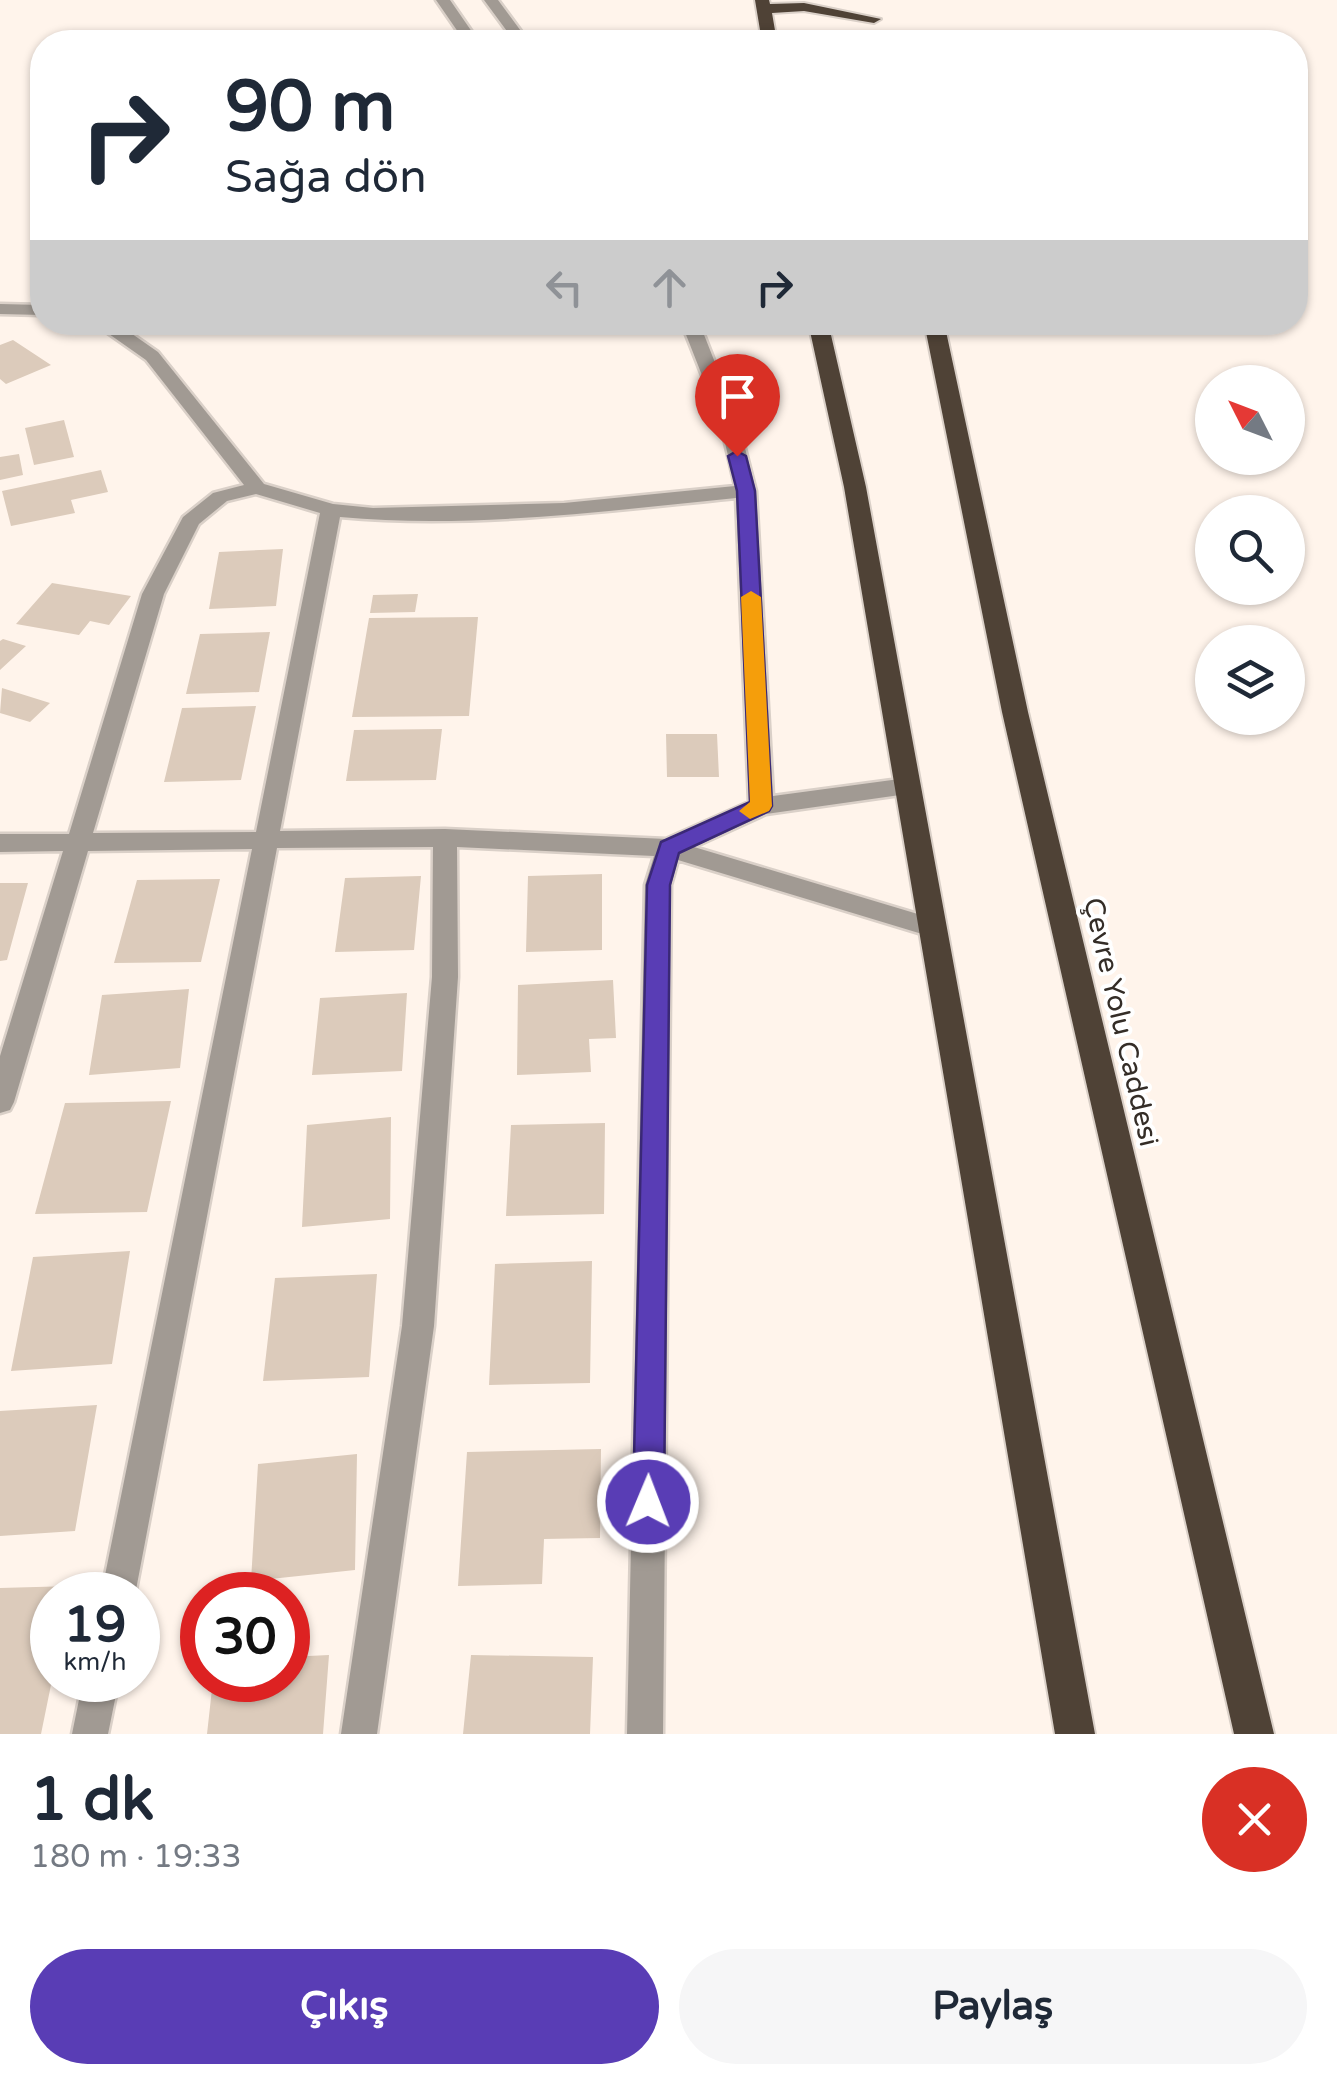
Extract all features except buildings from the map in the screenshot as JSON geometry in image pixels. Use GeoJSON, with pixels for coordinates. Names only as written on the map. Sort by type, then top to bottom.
{"type":"FeatureCollection","features":[{"type":"Feature","properties":{"kind":"highway"},"geometry":{"type":"LineString","coordinates":[[766,30],[762,4],[804,7],[876,25],[866,0]]}},
{"type":"Feature","properties":{"kind":"highway"},"geometry":{"type":"LineString","coordinates":[[821,335],[854,487],[1075,1734]]}},
{"type":"Feature","properties":{"kind":"highway","name":"Çevre Yolu Caddesi"},"geometry":{"type":"LineString","coordinates":[[937,335],[1015,712],[1254,1734]]}},
{"type":"Feature","properties":{"kind":"street"},"geometry":{"type":"LineString","coordinates":[[444,0],[464,30]]}},
{"type":"Feature","properties":{"kind":"street"},"geometry":{"type":"LineString","coordinates":[[491,0],[513,30]]}},
{"type":"Feature","properties":{"kind":"street"},"geometry":{"type":"LineString","coordinates":[[0,308],[30,309]]}},
{"type":"Feature","properties":{"kind":"street"},"geometry":{"type":"LineString","coordinates":[[125,335],[152,356],[257,488]]}},
{"type":"Feature","properties":{"kind":"street"},"geometry":{"type":"LineString","coordinates":[[695,335],[729,421],[746,491],[761,806]]}},
{"type":"Feature","properties":{"kind":"street"},"geometry":{"type":"LineString","coordinates":[[0,1102],[76,841],[160,580],[190,521],[220,498],[257,488],[331,510],[373,514],[564,509],[746,491]]}},
{"type":"Feature","properties":{"kind":"street"},"geometry":{"type":"LineString","coordinates":[[123,1572],[331,510]]}},
{"type":"Feature","properties":{"kind":"street"},"geometry":{"type":"LineString","coordinates":[[645,1734],[658,885],[669,848],[761,806],[907,786]]}},
{"type":"Feature","properties":{"kind":"street"},"geometry":{"type":"LineString","coordinates":[[0,843],[445,838],[669,848],[932,928]]}},
{"type":"Feature","properties":{"kind":"street"},"geometry":{"type":"LineString","coordinates":[[360,1734],[418,1326],[445,977],[445,838]]}},
{"type":"Feature","properties":{"kind":"street"},"geometry":{"type":"LineString","coordinates":[[90,1734],[97,1702]]}},
{"type":"Feature","properties":{"kind":"slow traffic"},"geometry":{"type":"LineString","coordinates":[[750,811],[761,806],[751,597]]}},
{"type":"Feature","properties":{"kind":"route"},"geometry":{"type":"LineString","coordinates":[[648,1502],[658,885],[669,848],[761,806],[746,491],[737,456]]}}]}
